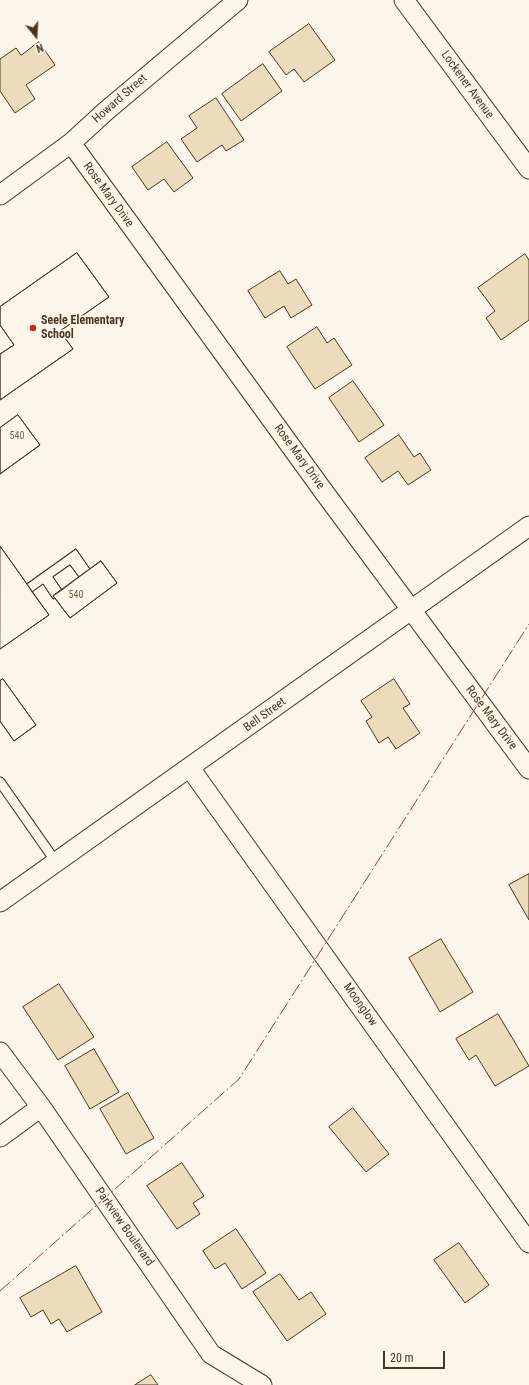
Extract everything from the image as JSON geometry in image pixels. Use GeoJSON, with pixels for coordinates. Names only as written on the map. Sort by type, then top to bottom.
{"type":"FeatureCollection","features":[{"type":"Feature","properties":{"kind":"street","name":"Howard Street"},"geometry":{"type":"LineString","coordinates":[[0,195],[71,143],[106,111],[238,0]]}},
{"type":"Feature","properties":{"kind":"street","name":"Lockener Avenue"},"geometry":{"type":"LineString","coordinates":[[404,0],[529,169]]}},
{"type":"Feature","properties":{"kind":"street","name":"Rose Mary Drive"},"geometry":{"type":"LineString","coordinates":[[71,143],[411,610],[529,769]]}},
{"type":"Feature","properties":{"kind":"street","name":"Bell Street"},"geometry":{"type":"LineString","coordinates":[[0,902],[529,526]]}},
{"type":"Feature","properties":{"kind":"street","name":"Moonglow"},"geometry":{"type":"LineString","coordinates":[[190,768],[529,1243]]}},
{"type":"Feature","properties":{"kind":"street","name":"Parkview Boulevard"},"geometry":{"type":"LineString","coordinates":[[0,1052],[40,1107],[211,1354],[262,1385]]}},
{"type":"Feature","properties":{"kind":"street"},"geometry":{"type":"LineString","coordinates":[[0,1137],[40,1107]]}},
{"type":"Feature","properties":{"kind":"lane"},"geometry":{"type":"LineString","coordinates":[[0,782],[56,862]]}},
{"type":"Feature","properties":{"kind":"building"},"geometry":{"type":"Polygon","coordinates":[[[309,24],[335,60],[304,82],[294,69],[286,75],[269,52],[309,24]]]}},
{"type":"Feature","properties":{"kind":"building"},"geometry":{"type":"Polygon","coordinates":[[[39,42],[55,65],[26,85],[35,99],[15,113],[0,91],[0,59],[16,48],[21,55],[39,42]]]}},
{"type":"Feature","properties":{"kind":"building"},"geometry":{"type":"Polygon","coordinates":[[[263,64],[282,91],[241,121],[222,94],[263,64]]]}},
{"type":"Feature","properties":{"kind":"building"},"geometry":{"type":"Polygon","coordinates":[[[216,98],[244,140],[226,151],[222,145],[197,162],[181,139],[197,128],[189,116],[216,98]]]}},
{"type":"Feature","properties":{"kind":"building"},"geometry":{"type":"Polygon","coordinates":[[[167,142],[193,178],[174,192],[164,179],[148,190],[132,167],[167,142]]]}},
{"type":"Feature","properties":{"kind":"building","name":"Seele Elementary School"},"geometry":{"type":"Polygon","coordinates":[[[77,253],[109,297],[60,331],[73,349],[0,400],[0,354],[14,345],[0,325],[0,307],[77,253]]]}},
{"type":"Feature","properties":{"kind":"building","name":"Seele Elementary School"},"geometry":{"type":"Polygon","coordinates":[[[77,253],[109,297],[60,331],[73,349],[0,400],[0,354],[14,345],[0,325],[0,307],[77,253]]]}},
{"type":"Feature","properties":{"kind":"building"},"geometry":{"type":"Polygon","coordinates":[[[525,254],[529,260],[529,320],[501,340],[486,318],[495,311],[478,288],[525,254]]]}},
{"type":"Feature","properties":{"kind":"building"},"geometry":{"type":"Polygon","coordinates":[[[280,271],[288,284],[296,279],[312,305],[291,318],[284,306],[265,318],[248,291],[280,271]]]}},
{"type":"Feature","properties":{"kind":"building"},"geometry":{"type":"Polygon","coordinates":[[[317,327],[327,343],[334,338],[352,365],[315,389],[287,347],[317,327]]]}},
{"type":"Feature","properties":{"kind":"building"},"geometry":{"type":"Polygon","coordinates":[[[353,381],[384,425],[359,442],[329,398],[353,381]]]}},
{"type":"Feature","properties":{"kind":"building"},"geometry":{"type":"Polygon","coordinates":[[[18,415],[40,445],[0,474],[0,428],[18,415]]]}},
{"type":"Feature","properties":{"kind":"building"},"geometry":{"type":"Polygon","coordinates":[[[18,415],[40,445],[0,474],[0,428],[18,415]]]}},
{"type":"Feature","properties":{"kind":"building"},"geometry":{"type":"Polygon","coordinates":[[[399,435],[414,457],[420,453],[431,470],[408,485],[398,471],[382,482],[365,458],[399,435]]]}},
{"type":"Feature","properties":{"kind":"building"},"geometry":{"type":"Polygon","coordinates":[[[0,546],[27,584],[76,549],[90,569],[101,561],[117,583],[70,618],[55,598],[53,599],[43,584],[32,592],[49,615],[0,649],[0,546]],[[70,565],[53,577],[62,590],[79,577],[70,565]]]}},
{"type":"Feature","properties":{"kind":"building"},"geometry":{"type":"Polygon","coordinates":[[[0,546],[49,615],[0,649],[0,546]]]}},
{"type":"Feature","properties":{"kind":"building"},"geometry":{"type":"Polygon","coordinates":[[[76,549],[90,569],[79,577],[70,565],[53,577],[62,590],[53,596],[55,598],[53,599],[43,584],[32,592],[27,584],[76,549]]]}},
{"type":"Feature","properties":{"kind":"building"},"geometry":{"type":"Polygon","coordinates":[[[101,561],[117,583],[70,618],[53,596],[101,561]]]}},
{"type":"Feature","properties":{"kind":"building"},"geometry":{"type":"Polygon","coordinates":[[[3,679],[36,725],[14,741],[0,721],[0,681],[3,679]]]}},
{"type":"Feature","properties":{"kind":"building"},"geometry":{"type":"Polygon","coordinates":[[[3,679],[36,725],[14,741],[0,721],[0,681],[3,679]]]}},
{"type":"Feature","properties":{"kind":"building"},"geometry":{"type":"Polygon","coordinates":[[[394,679],[410,704],[403,708],[420,733],[396,749],[388,737],[379,743],[366,721],[372,717],[361,701],[394,679]]]}},
{"type":"Feature","properties":{"kind":"building"},"geometry":{"type":"Polygon","coordinates":[[[529,874],[529,920],[509,885],[529,874]]]}},
{"type":"Feature","properties":{"kind":"building"},"geometry":{"type":"Polygon","coordinates":[[[441,939],[473,992],[440,1012],[409,958],[441,939]]]}},
{"type":"Feature","properties":{"kind":"building"},"geometry":{"type":"Polygon","coordinates":[[[59,984],[94,1037],[58,1060],[23,1007],[59,984]]]}},
{"type":"Feature","properties":{"kind":"building"},"geometry":{"type":"Polygon","coordinates":[[[498,1014],[529,1066],[495,1086],[476,1055],[469,1060],[456,1039],[498,1014]]]}},
{"type":"Feature","properties":{"kind":"building"},"geometry":{"type":"Polygon","coordinates":[[[94,1049],[119,1092],[90,1109],[65,1066],[94,1049]]]}},
{"type":"Feature","properties":{"kind":"building"},"geometry":{"type":"Polygon","coordinates":[[[128,1093],[154,1138],[126,1154],[100,1109],[128,1093]]]}},
{"type":"Feature","properties":{"kind":"building"},"geometry":{"type":"Polygon","coordinates":[[[353,1108],[389,1154],[366,1172],[329,1127],[353,1108]]]}},
{"type":"Feature","properties":{"kind":"building"},"geometry":{"type":"Polygon","coordinates":[[[182,1163],[204,1196],[193,1203],[200,1214],[177,1229],[147,1186],[182,1163]]]}},
{"type":"Feature","properties":{"kind":"building"},"geometry":{"type":"Polygon","coordinates":[[[236,1229],[266,1273],[242,1289],[225,1263],[215,1269],[203,1251],[236,1229]]]}},
{"type":"Feature","properties":{"kind":"building"},"geometry":{"type":"Polygon","coordinates":[[[459,1243],[489,1285],[465,1303],[434,1260],[459,1243]]]}},
{"type":"Feature","properties":{"kind":"building"},"geometry":{"type":"Polygon","coordinates":[[[76,1266],[102,1312],[67,1332],[59,1319],[51,1324],[43,1310],[31,1317],[20,1298],[76,1266]]]}},
{"type":"Feature","properties":{"kind":"building"},"geometry":{"type":"Polygon","coordinates":[[[280,1274],[299,1300],[311,1292],[326,1314],[287,1341],[253,1292],[280,1274]]]}},
{"type":"Feature","properties":{"kind":"building"},"geometry":{"type":"Polygon","coordinates":[[[151,1375],[158,1385],[135,1385],[151,1375]]]}},
{"type":"Feature","properties":{"kind":"power"},"geometry":{"type":"LineString","coordinates":[[0,1291],[239,1079],[529,624]]}},
{"type":"Feature","properties":{"kind":"place","name":"Seele Elementary School"},"geometry":{"type":"Point","coordinates":[33,328]}}]}
